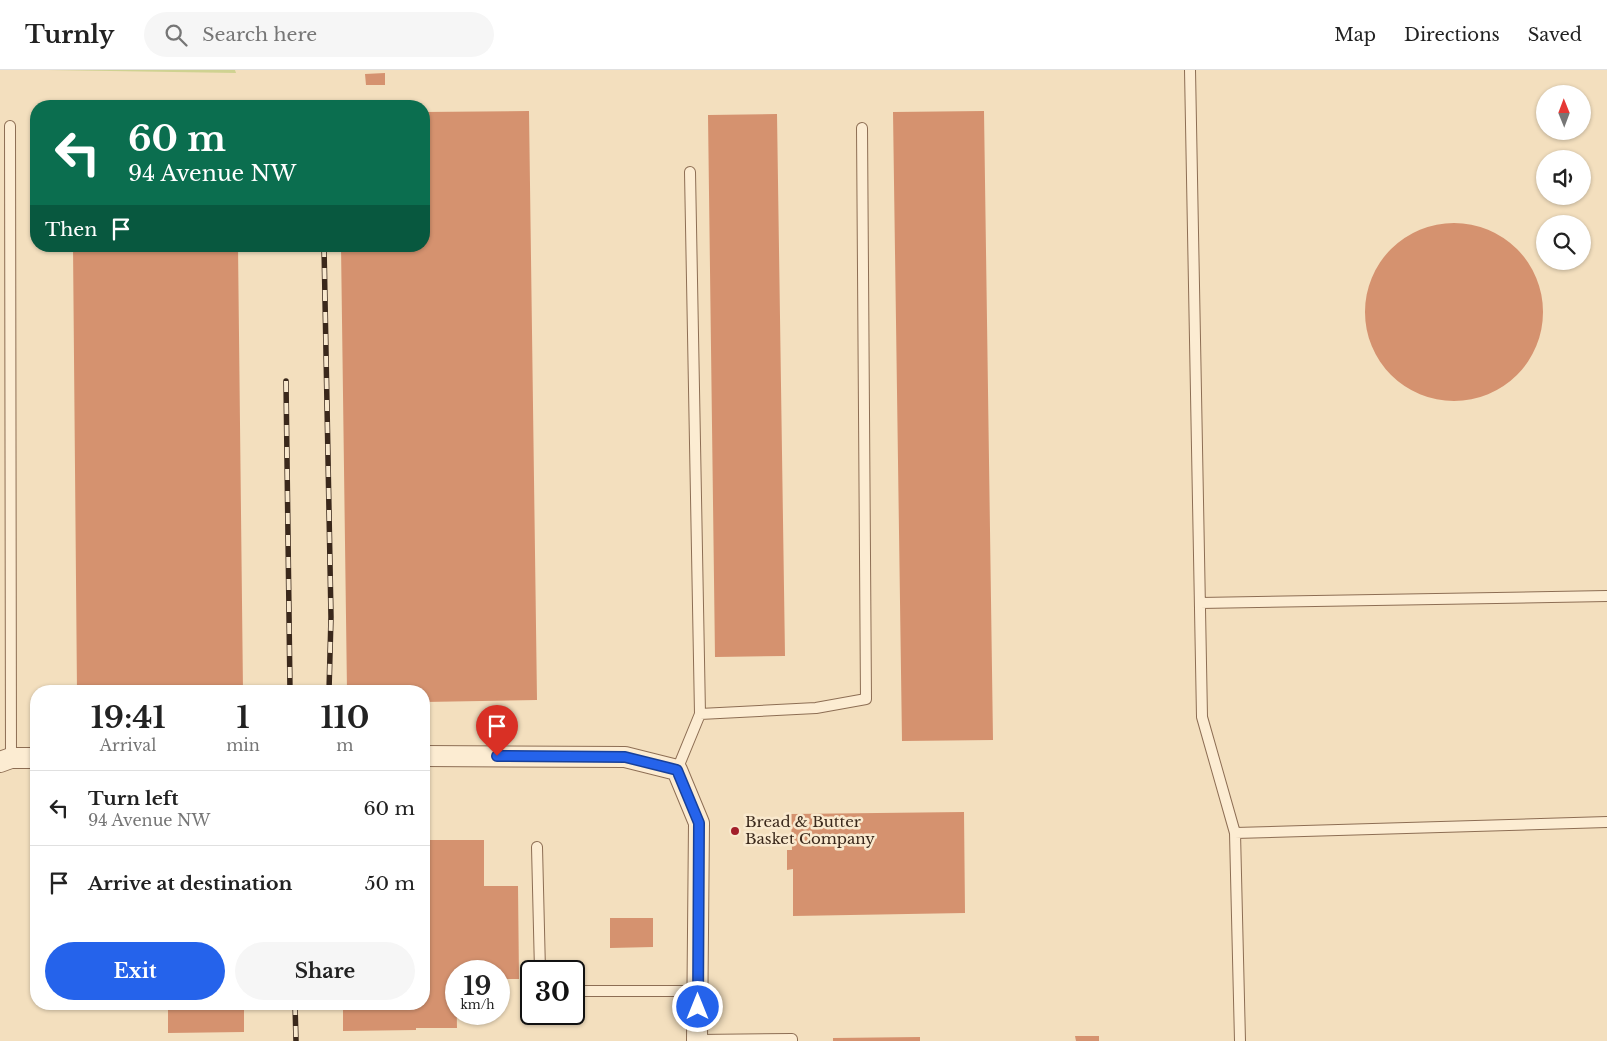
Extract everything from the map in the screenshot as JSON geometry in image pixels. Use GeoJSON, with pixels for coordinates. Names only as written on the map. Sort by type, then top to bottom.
{"type":"FeatureCollection","features":[{"type":"Feature","properties":{"kind":"street"},"geometry":{"type":"LineString","coordinates":[[430,756],[625,757],[677,770],[699,823],[697,1040]]}},
{"type":"Feature","properties":{"kind":"street"},"geometry":{"type":"LineString","coordinates":[[6,760],[30,758]]}},
{"type":"Feature","properties":{"kind":"lane"},"geometry":{"type":"LineString","coordinates":[[1190,70],[1202,717],[1235,833],[1240,1041]]}},
{"type":"Feature","properties":{"kind":"lane"},"geometry":{"type":"LineString","coordinates":[[6,760],[10,126]]}},
{"type":"Feature","properties":{"kind":"lane"},"geometry":{"type":"LineString","coordinates":[[700,714],[816,708],[866,699],[862,128]]}},
{"type":"Feature","properties":{"kind":"lane"},"geometry":{"type":"LineString","coordinates":[[677,770],[700,714],[690,172]]}},
{"type":"Feature","properties":{"kind":"lane"},"geometry":{"type":"LineString","coordinates":[[1200,604],[1607,596]]}},
{"type":"Feature","properties":{"kind":"lane"},"geometry":{"type":"LineString","coordinates":[[1235,833],[1607,822]]}},
{"type":"Feature","properties":{"kind":"lane"},"geometry":{"type":"LineString","coordinates":[[537,848],[540,960]]}},
{"type":"Feature","properties":{"kind":"lane"},"geometry":{"type":"LineString","coordinates":[[585,992],[698,991]]}},
{"type":"Feature","properties":{"kind":"lane"},"geometry":{"type":"LineString","coordinates":[[697,1040],[792,1039],[792,1041]]}},
{"type":"Feature","properties":{"kind":"green space"},"geometry":{"type":"Polygon","coordinates":[[[48,70],[235,70],[236,73],[48,70]]]}},
{"type":"Feature","properties":{"kind":"building"},"geometry":{"type":"Polygon","coordinates":[[[385,73],[385,85],[366,85],[365,74],[385,73]]]}},
{"type":"Feature","properties":{"kind":"building"},"geometry":{"type":"Polygon","coordinates":[[[529,111],[537,700],[430,702],[430,685],[347,685],[341,252],[430,252],[430,112],[529,111]]]}},
{"type":"Feature","properties":{"kind":"building"},"geometry":{"type":"Polygon","coordinates":[[[984,111],[993,740],[902,741],[893,112],[984,111]]]}},
{"type":"Feature","properties":{"kind":"building"},"geometry":{"type":"Polygon","coordinates":[[[777,114],[785,656],[715,657],[708,115],[777,114]]]}},
{"type":"Feature","properties":{"kind":"building"},"geometry":{"type":"Polygon","coordinates":[[[1454,223],[1488,230],[1503,238],[1517,249],[1528,263],[1536,278],[1543,312],[1536,346],[1528,361],[1517,375],[1503,386],[1488,394],[1454,401],[1420,394],[1405,386],[1391,375],[1380,361],[1372,346],[1365,312],[1372,278],[1380,263],[1391,249],[1405,238],[1420,230],[1454,223]]]}},
{"type":"Feature","properties":{"kind":"building"},"geometry":{"type":"Polygon","coordinates":[[[73,252],[238,252],[243,685],[77,685],[73,252]]]}},
{"type":"Feature","properties":{"kind":"building"},"geometry":{"type":"Polygon","coordinates":[[[964,812],[965,913],[793,916],[793,869],[787,870],[787,850],[792,850],[791,814],[964,812]]]}},
{"type":"Feature","properties":{"kind":"building"},"geometry":{"type":"Polygon","coordinates":[[[430,840],[484,840],[484,886],[518,886],[519,979],[510,979],[510,960],[445,960],[445,1025],[457,1025],[457,1028],[416,1028],[416,1030],[343,1031],[343,1010],[430,1010],[430,840]]]}},
{"type":"Feature","properties":{"kind":"building"},"geometry":{"type":"Polygon","coordinates":[[[610,918],[653,918],[653,947],[610,948],[610,918]]]}},
{"type":"Feature","properties":{"kind":"building"},"geometry":{"type":"Polygon","coordinates":[[[168,1010],[244,1010],[244,1032],[168,1033],[168,1010]]]}},
{"type":"Feature","properties":{"kind":"building"},"geometry":{"type":"Polygon","coordinates":[[[1075,1036],[1099,1036],[1099,1041],[1076,1041],[1075,1036]]]}},
{"type":"Feature","properties":{"kind":"building"},"geometry":{"type":"Polygon","coordinates":[[[920,1037],[920,1041],[833,1041],[833,1038],[920,1037]]]}},
{"type":"Feature","properties":{"kind":"railway"},"geometry":{"type":"LineString","coordinates":[[324,252],[331,617],[329,685]]}},
{"type":"Feature","properties":{"kind":"railway"},"geometry":{"type":"LineString","coordinates":[[286,381],[290,685]]}},
{"type":"Feature","properties":{"kind":"railway"},"geometry":{"type":"LineString","coordinates":[[295,1010],[296,1041]]}},
{"type":"Feature","properties":{"kind":"place","name":"Bread & Butter Basket Company"},"geometry":{"type":"Point","coordinates":[735,831]}},
{"type":"Feature","properties":{"kind":"route"},"geometry":{"type":"LineString","coordinates":[[497,756],[625,757],[677,770],[699,823],[698,1007]]}}]}
